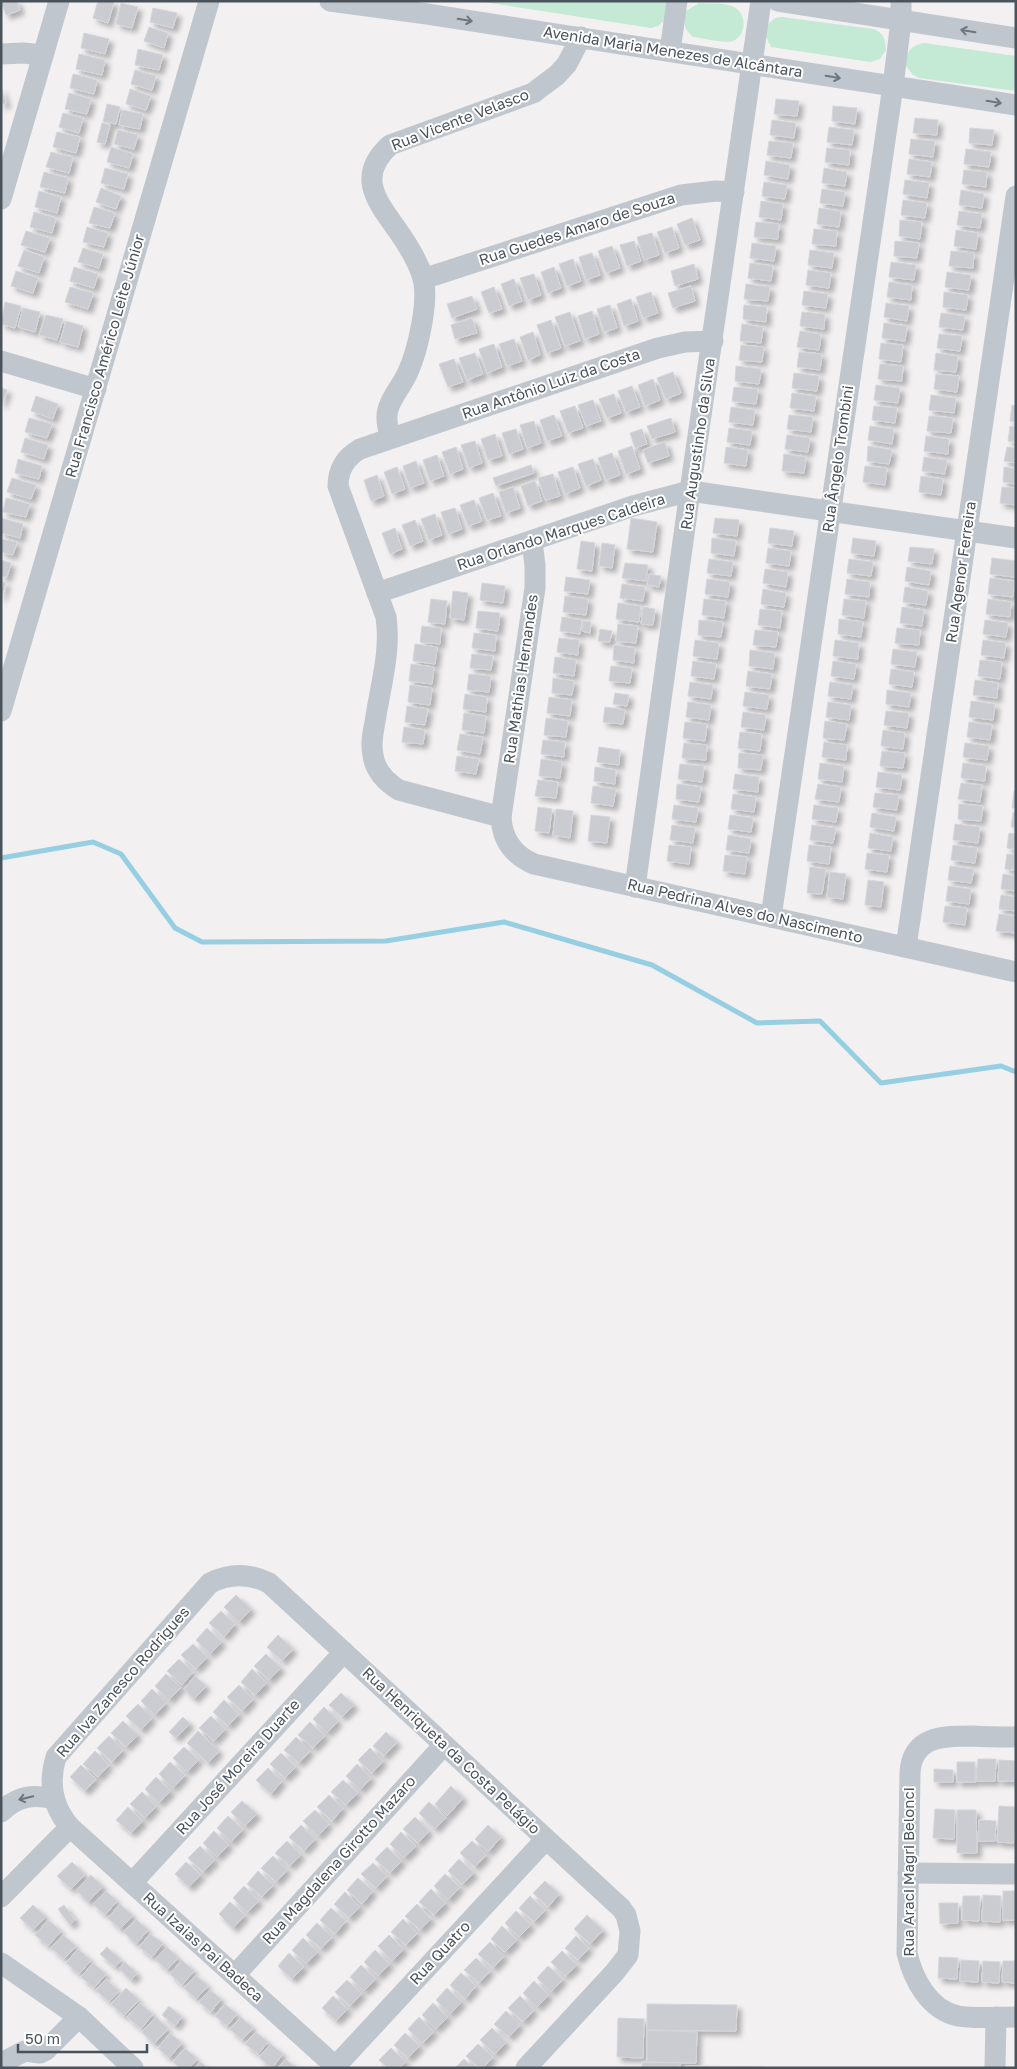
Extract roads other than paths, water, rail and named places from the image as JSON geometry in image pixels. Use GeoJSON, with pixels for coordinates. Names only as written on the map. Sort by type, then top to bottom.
{"type":"FeatureCollection","features":[{"type":"Feature","properties":{"kind":"street"},"geometry":{"type":"LineString","coordinates":[[1,199],[59,1]]}},
{"type":"Feature","properties":{"kind":"street","name":"Rua Francisco Américo Leite Júnior"},"geometry":{"type":"LineString","coordinates":[[1,711],[209,1]]}},
{"type":"Feature","properties":{"kind":"street","name":"Avenida Maria Menezes de Alcântara"},"geometry":{"type":"LineString","coordinates":[[330,1],[428,8],[581,37],[1016,105]]}},
{"type":"Feature","properties":{"kind":"street"},"geometry":{"type":"LineString","coordinates":[[670,51],[677,1]]}},
{"type":"Feature","properties":{"kind":"street","name":"Rua Augustinho da Silva"},"geometry":{"type":"LineString","coordinates":[[635,887],[761,1]]}},
{"type":"Feature","properties":{"kind":"street"},"geometry":{"type":"LineString","coordinates":[[778,1],[901,11],[1016,38]]}},
{"type":"Feature","properties":{"kind":"street","name":"Rua Ângelo Trombini"},"geometry":{"type":"LineString","coordinates":[[771,917],[893,86],[901,11]]}},
{"type":"Feature","properties":{"kind":"street","name":"Rua Vicente Velasco"},"geometry":{"type":"LineString","coordinates":[[391,438],[387,422],[389,405],[391,398],[408,371],[420,333],[424,306],[423,279],[412,253],[380,207],[374,193],[372,178],[380,156],[390,145],[533,92],[546,85],[567,64],[581,37]]}},
{"type":"Feature","properties":{"kind":"street"},"geometry":{"type":"LineString","coordinates":[[1,54],[23,53],[43,55]]}},
{"type":"Feature","properties":{"kind":"street","name":"Rua Guedes Amaro de Souza"},"geometry":{"type":"LineString","coordinates":[[423,279],[681,195],[716,191],[734,192]]}},
{"type":"Feature","properties":{"kind":"street","name":"Rua Agenor Ferreira"},"geometry":{"type":"LineString","coordinates":[[906,948],[1016,196]]}},
{"type":"Feature","properties":{"kind":"street","name":"Rua Antônio Luiz da Costa"},"geometry":{"type":"LineString","coordinates":[[391,438],[658,348],[685,342],[713,341]]}},
{"type":"Feature","properties":{"kind":"street"},"geometry":{"type":"LineString","coordinates":[[1,360],[96,390]]}},
{"type":"Feature","properties":{"kind":"street"},"geometry":{"type":"LineString","coordinates":[[391,438],[355,452],[342,467],[338,480],[338,486],[386,617],[388,629],[372,741],[373,756],[378,770],[387,782],[399,790],[501,817]]}},
{"type":"Feature","properties":{"kind":"street","name":"Rua Orlando Marques Caldeira"},"geometry":{"type":"LineString","coordinates":[[377,593],[532,542],[633,506],[690,491],[1016,538]]}},
{"type":"Feature","properties":{"kind":"street","name":"Rua Mathias Hernandes"},"geometry":{"type":"LineString","coordinates":[[501,817],[534,588],[535,564],[532,542]]}},
{"type":"Feature","properties":{"kind":"street","name":"Rua Pedrina Alves do Nascimento"},"geometry":{"type":"LineString","coordinates":[[501,817],[506,839],[515,852],[534,864],[1016,972]]}},
{"type":"Feature","properties":{"kind":"street","name":"Rua Iva Zanesco Rodrigues"},"geometry":{"type":"LineString","coordinates":[[70,1827],[54,1799],[51,1778],[56,1756],[210,1583],[226,1576],[253,1576]]}},
{"type":"Feature","properties":{"kind":"street","name":"Rua Henriqueta da Costa Pelágio"},"geometry":{"type":"LineString","coordinates":[[253,1576],[269,1583],[621,1908],[629,1923],[631,1939],[628,1955],[614,1973],[526,2068]]}},
{"type":"Feature","properties":{"kind":"street","name":"Rua José Moreira Duarte"},"geometry":{"type":"LineString","coordinates":[[132,1883],[344,1652]]}},
{"type":"Feature","properties":{"kind":"street","name":"Rua Araci Magri Belonci"},"geometry":{"type":"LineString","coordinates":[[1006,2017],[958,2016],[946,2011],[928,1996],[914,1976],[906,1954],[910,1767],[914,1756],[921,1747],[931,1740],[942,1736],[1016,1737]]}},
{"type":"Feature","properties":{"kind":"street","name":"Rua Magdalena Girotto Mazaro"},"geometry":{"type":"LineString","coordinates":[[235,1975],[444,1745]]}},
{"type":"Feature","properties":{"kind":"street"},"geometry":{"type":"LineString","coordinates":[[1,1812],[8,1805],[24,1796],[54,1799]]}},
{"type":"Feature","properties":{"kind":"street"},"geometry":{"type":"LineString","coordinates":[[1,1897],[70,1827]]}},
{"type":"Feature","properties":{"kind":"street","name":"Rua Izaias Pai Badeca"},"geometry":{"type":"LineString","coordinates":[[70,1827],[335,2067]]}},
{"type":"Feature","properties":{"kind":"street","name":"Rua Quatro"},"geometry":{"type":"LineString","coordinates":[[335,2067],[546,1839]]}},
{"type":"Feature","properties":{"kind":"street"},"geometry":{"type":"LineString","coordinates":[[908,1873],[1016,1874]]}},
{"type":"Feature","properties":{"kind":"street"},"geometry":{"type":"LineString","coordinates":[[1,1963],[79,2017],[132,2068]]}},
{"type":"Feature","properties":{"kind":"street"},"geometry":{"type":"LineString","coordinates":[[1,2063],[25,2051],[40,2052],[46,2050],[79,2017]]}},
{"type":"Feature","properties":{"kind":"street"},"geometry":{"type":"LineString","coordinates":[[995,2068],[1006,2017]]}},
{"type":"Feature","properties":{"kind":"street"},"geometry":{"type":"LineString","coordinates":[[8,2068],[25,2051]]}},
{"type":"Feature","properties":{"kind":"waterway"},"geometry":{"type":"LineString","coordinates":[[1,858],[93,842],[121,854],[175,928],[202,942],[386,941],[504,922],[652,965],[757,1023],[820,1021],[881,1083],[1001,1066],[1016,1072]]}}]}
